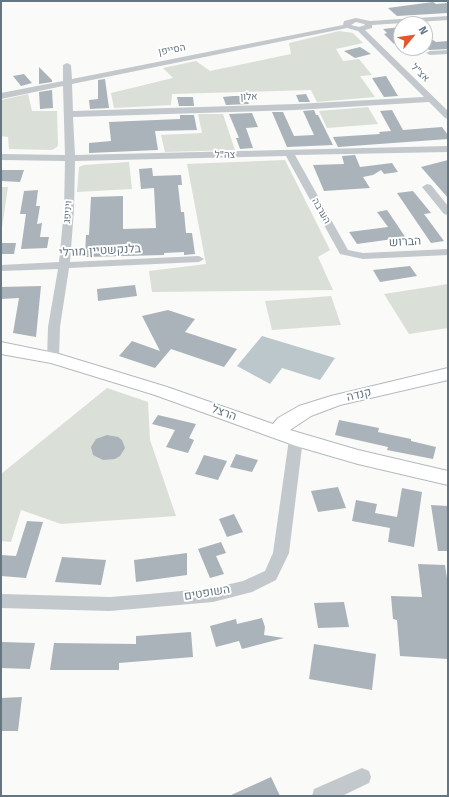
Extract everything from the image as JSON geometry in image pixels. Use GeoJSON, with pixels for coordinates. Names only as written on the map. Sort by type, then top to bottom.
{"type":"FeatureCollection","features":[{"type":"Feature","properties":{"kind":"street"},"geometry":{"type":"LineString","coordinates":[[348,26],[360,29],[368,28],[369,23],[448,18]]}},
{"type":"Feature","properties":{"kind":"street","name":"הסייפן"},"geometry":{"type":"LineString","coordinates":[[1,96],[348,26],[347,22],[352,20],[360,20],[369,23]]}},
{"type":"Feature","properties":{"kind":"street","name":"אצ\"ל"},"geometry":{"type":"LineString","coordinates":[[360,29],[448,116]]}},
{"type":"Feature","properties":{"kind":"street"},"geometry":{"type":"LineString","coordinates":[[433,53],[448,52]]}},
{"type":"Feature","properties":{"kind":"street","name":"ויניפג"},"geometry":{"type":"LineString","coordinates":[[52,358],[54,327],[64,266],[69,210],[70,158],[67,65]]}},
{"type":"Feature","properties":{"kind":"street","name":"אלון"},"geometry":{"type":"LineString","coordinates":[[69,114],[296,107],[430,99]]}},
{"type":"Feature","properties":{"kind":"street","name":"צה\"ל"},"geometry":{"type":"LineString","coordinates":[[1,157],[70,158],[448,149]]}},
{"type":"Feature","properties":{"kind":"street","name":"הערבה"},"geometry":{"type":"LineString","coordinates":[[288,154],[344,252],[363,256]]}},
{"type":"Feature","properties":{"kind":"street"},"geometry":{"type":"LineString","coordinates":[[426,187],[448,212]]}},
{"type":"Feature","properties":{"kind":"street","name":"הברוש"},"geometry":{"type":"LineString","coordinates":[[363,256],[448,252]]}},
{"type":"Feature","properties":{"kind":"street","name":"בלנקשטיין מורלי"},"geometry":{"type":"LineString","coordinates":[[1,268],[199,259]]}},
{"type":"Feature","properties":{"kind":"street","name":"הרצל"},"geometry":{"type":"LineString","coordinates":[[1,348],[52,358],[161,391],[296,439],[358,457],[448,478]]}},
{"type":"Feature","properties":{"kind":"street","name":"קנדה"},"geometry":{"type":"LineString","coordinates":[[276,432],[285,423],[305,411],[337,400],[448,374]]}},
{"type":"Feature","properties":{"kind":"street","name":"השופטים"},"geometry":{"type":"LineString","coordinates":[[1,601],[110,604],[213,595],[246,586],[271,575],[281,553],[296,439]]}},
{"type":"Feature","properties":{"kind":"street"},"geometry":{"type":"LineString","coordinates":[[321,796],[362,777]]}},
{"type":"Feature","properties":{"kind":"shaded area"},"geometry":{"type":"Polygon","coordinates":[[[339,31],[353,33],[363,43],[336,49],[343,61],[359,59],[372,75],[360,76],[375,97],[317,102],[311,90],[172,94],[171,105],[114,108],[111,93],[173,78],[163,68],[196,61],[210,71],[291,54],[289,43],[339,31]]]}},
{"type":"Feature","properties":{"kind":"shaded area"},"geometry":{"type":"Polygon","coordinates":[[[28,94],[32,111],[57,111],[58,145],[52,150],[9,149],[8,137],[1,136],[1,100],[28,94]]]}},
{"type":"Feature","properties":{"kind":"shaded area"},"geometry":{"type":"Polygon","coordinates":[[[368,107],[378,124],[327,128],[319,111],[368,107]]]}},
{"type":"Feature","properties":{"kind":"shaded area"},"geometry":{"type":"Polygon","coordinates":[[[198,114],[223,114],[235,150],[165,152],[161,135],[202,133],[198,114]]]}},
{"type":"Feature","properties":{"kind":"shaded area"},"geometry":{"type":"Polygon","coordinates":[[[285,160],[330,250],[318,257],[333,290],[152,292],[149,271],[206,264],[187,164],[285,160]]]}},
{"type":"Feature","properties":{"kind":"shaded area"},"geometry":{"type":"Polygon","coordinates":[[[129,162],[132,189],[77,192],[79,167],[84,165],[129,162]]]}},
{"type":"Feature","properties":{"kind":"shaded area"},"geometry":{"type":"Polygon","coordinates":[[[1,187],[8,187],[1,234],[1,187]]]}},
{"type":"Feature","properties":{"kind":"shaded area"},"geometry":{"type":"Polygon","coordinates":[[[448,284],[448,328],[409,334],[384,294],[448,284]]]}},
{"type":"Feature","properties":{"kind":"shaded area"},"geometry":{"type":"Polygon","coordinates":[[[331,296],[341,325],[272,330],[265,301],[331,296]]]}},
{"type":"Feature","properties":{"kind":"shaded area"},"geometry":{"type":"Polygon","coordinates":[[[262,336],[335,358],[320,380],[282,368],[270,384],[237,366],[262,336]]]}},
{"type":"Feature","properties":{"kind":"shaded area"},"geometry":{"type":"Polygon","coordinates":[[[107,388],[148,402],[150,440],[176,516],[61,524],[21,510],[11,542],[1,541],[1,474],[107,388]]]}},
{"type":"Feature","properties":{"kind":"building"},"geometry":{"type":"Polygon","coordinates":[[[433,2],[436,4],[448,3],[448,13],[397,16],[388,8],[433,2]]]}},
{"type":"Feature","properties":{"kind":"building"},"geometry":{"type":"Polygon","coordinates":[[[393,28],[393,43],[384,34],[387,33],[383,29],[393,28]]]}},
{"type":"Feature","properties":{"kind":"building"},"geometry":{"type":"Polygon","coordinates":[[[433,40],[436,42],[448,41],[448,49],[433,50],[433,40]]]}},
{"type":"Feature","properties":{"kind":"building"},"geometry":{"type":"Polygon","coordinates":[[[360,47],[371,54],[355,58],[344,51],[360,47]]]}},
{"type":"Feature","properties":{"kind":"building"},"geometry":{"type":"Polygon","coordinates":[[[39,67],[52,80],[52,82],[39,84],[39,67]]]}},
{"type":"Feature","properties":{"kind":"building"},"geometry":{"type":"Polygon","coordinates":[[[24,74],[32,83],[21,86],[13,76],[24,74]]]}},
{"type":"Feature","properties":{"kind":"building"},"geometry":{"type":"Polygon","coordinates":[[[386,76],[398,96],[384,97],[372,78],[386,76]]]}},
{"type":"Feature","properties":{"kind":"building"},"geometry":{"type":"Polygon","coordinates":[[[105,79],[109,108],[90,109],[89,100],[98,99],[98,80],[105,79]]]}},
{"type":"Feature","properties":{"kind":"building"},"geometry":{"type":"Polygon","coordinates":[[[52,90],[53,108],[40,109],[39,92],[52,90]]]}},
{"type":"Feature","properties":{"kind":"building"},"geometry":{"type":"Polygon","coordinates":[[[306,94],[310,102],[299,102],[296,95],[306,94]]]}},
{"type":"Feature","properties":{"kind":"building"},"geometry":{"type":"Polygon","coordinates":[[[245,96],[249,104],[226,105],[223,97],[245,96]]]}},
{"type":"Feature","properties":{"kind":"building"},"geometry":{"type":"Polygon","coordinates":[[[177,97],[193,97],[194,106],[179,106],[177,97]]]}},
{"type":"Feature","properties":{"kind":"building"},"geometry":{"type":"Polygon","coordinates":[[[314,110],[333,145],[287,147],[272,112],[283,112],[294,136],[314,135],[303,111],[314,110]]]}},
{"type":"Feature","properties":{"kind":"building"},"geometry":{"type":"Polygon","coordinates":[[[392,110],[403,130],[442,127],[448,135],[448,139],[338,147],[333,137],[380,134],[379,132],[391,131],[380,111],[392,110]]]}},
{"type":"Feature","properties":{"kind":"building"},"geometry":{"type":"Polygon","coordinates":[[[252,113],[258,127],[246,128],[253,148],[240,149],[236,138],[239,138],[229,114],[252,113]]]}},
{"type":"Feature","properties":{"kind":"building"},"geometry":{"type":"Polygon","coordinates":[[[180,115],[194,115],[197,130],[155,131],[158,150],[89,153],[89,143],[111,141],[109,122],[180,119],[180,115]]]}},
{"type":"Feature","properties":{"kind":"building"},"geometry":{"type":"Polygon","coordinates":[[[355,155],[360,167],[392,163],[398,172],[384,174],[381,170],[373,175],[363,177],[370,188],[324,191],[313,165],[344,164],[342,156],[355,155]]]}},
{"type":"Feature","properties":{"kind":"building"},"geometry":{"type":"Polygon","coordinates":[[[448,160],[448,198],[421,167],[448,160]]]}},
{"type":"Feature","properties":{"kind":"building"},"geometry":{"type":"Polygon","coordinates":[[[152,168],[153,176],[181,175],[182,185],[178,185],[181,212],[184,212],[186,233],[192,233],[195,254],[184,255],[184,252],[164,253],[164,255],[85,257],[86,235],[89,235],[91,197],[123,196],[123,229],[156,228],[154,188],[141,189],[139,169],[152,168]]]}},
{"type":"Feature","properties":{"kind":"building"},"geometry":{"type":"Polygon","coordinates":[[[1,170],[24,170],[20,182],[1,181],[1,170]]]}},
{"type":"Feature","properties":{"kind":"building"},"geometry":{"type":"Polygon","coordinates":[[[38,190],[36,206],[40,206],[37,224],[42,223],[40,237],[49,237],[47,248],[21,249],[26,214],[20,214],[24,191],[38,190]]]}},
{"type":"Feature","properties":{"kind":"building"},"geometry":{"type":"Polygon","coordinates":[[[413,191],[431,213],[424,214],[444,241],[431,243],[397,193],[413,191]]]}},
{"type":"Feature","properties":{"kind":"building"},"geometry":{"type":"Polygon","coordinates":[[[387,210],[408,241],[395,243],[393,239],[357,244],[349,232],[388,227],[377,212],[387,210]]]}},
{"type":"Feature","properties":{"kind":"building"},"geometry":{"type":"Polygon","coordinates":[[[1,243],[16,243],[14,254],[1,254],[1,243]]]}},
{"type":"Feature","properties":{"kind":"building"},"geometry":{"type":"Polygon","coordinates":[[[410,266],[417,276],[380,282],[373,270],[410,266]]]}},
{"type":"Feature","properties":{"kind":"building"},"geometry":{"type":"Polygon","coordinates":[[[135,285],[137,296],[98,301],[97,289],[135,285]]]}},
{"type":"Feature","properties":{"kind":"building"},"geometry":{"type":"Polygon","coordinates":[[[41,286],[36,337],[13,333],[19,298],[1,299],[1,287],[41,286]]]}},
{"type":"Feature","properties":{"kind":"building"},"geometry":{"type":"Polygon","coordinates":[[[168,310],[195,319],[185,332],[237,349],[224,367],[171,349],[155,368],[119,356],[132,341],[160,351],[142,316],[168,310]]]}},
{"type":"Feature","properties":{"kind":"building"},"geometry":{"type":"Polygon","coordinates":[[[158,415],[196,424],[189,438],[194,440],[188,453],[166,447],[175,430],[152,424],[158,415]]]}},
{"type":"Feature","properties":{"kind":"building"},"geometry":{"type":"Polygon","coordinates":[[[339,420],[379,428],[378,432],[411,439],[411,441],[436,447],[433,459],[387,450],[388,447],[335,435],[339,420]]]}},
{"type":"Feature","properties":{"kind":"building"},"geometry":{"type":"Polygon","coordinates":[[[107,435],[118,437],[122,440],[125,448],[120,456],[115,459],[103,460],[93,455],[91,447],[96,439],[107,435]]]}},
{"type":"Feature","properties":{"kind":"building"},"geometry":{"type":"Polygon","coordinates":[[[236,454],[258,460],[252,472],[230,467],[236,454]]]}},
{"type":"Feature","properties":{"kind":"building"},"geometry":{"type":"Polygon","coordinates":[[[204,455],[227,461],[218,480],[195,474],[204,455]]]}},
{"type":"Feature","properties":{"kind":"building"},"geometry":{"type":"Polygon","coordinates":[[[338,487],[346,508],[318,512],[311,491],[338,487]]]}},
{"type":"Feature","properties":{"kind":"building"},"geometry":{"type":"Polygon","coordinates":[[[402,488],[422,492],[414,547],[388,542],[390,528],[352,521],[356,500],[377,504],[375,513],[397,517],[402,488]]]}},
{"type":"Feature","properties":{"kind":"building"},"geometry":{"type":"Polygon","coordinates":[[[431,505],[448,506],[448,551],[438,551],[431,505]]]}},
{"type":"Feature","properties":{"kind":"building"},"geometry":{"type":"Polygon","coordinates":[[[234,514],[243,532],[227,537],[219,519],[234,514]]]}},
{"type":"Feature","properties":{"kind":"building"},"geometry":{"type":"Polygon","coordinates":[[[27,521],[43,522],[26,578],[1,576],[1,555],[16,556],[27,521]]]}},
{"type":"Feature","properties":{"kind":"building"},"geometry":{"type":"Polygon","coordinates":[[[221,542],[226,553],[216,556],[224,574],[210,578],[198,549],[221,542]]]}},
{"type":"Feature","properties":{"kind":"building"},"geometry":{"type":"Polygon","coordinates":[[[187,553],[187,575],[136,582],[134,560],[187,553]]]}},
{"type":"Feature","properties":{"kind":"building"},"geometry":{"type":"Polygon","coordinates":[[[62,557],[106,560],[101,585],[55,582],[62,557]]]}},
{"type":"Feature","properties":{"kind":"building"},"geometry":{"type":"Polygon","coordinates":[[[418,564],[445,565],[448,585],[448,659],[400,656],[397,620],[393,619],[391,596],[422,597],[418,564]]]}},
{"type":"Feature","properties":{"kind":"building"},"geometry":{"type":"Polygon","coordinates":[[[344,602],[349,627],[318,628],[314,603],[344,602]]]}},
{"type":"Feature","properties":{"kind":"building"},"geometry":{"type":"Polygon","coordinates":[[[262,618],[265,627],[264,635],[284,638],[242,649],[239,641],[216,647],[210,626],[236,619],[237,624],[262,618]]]}},
{"type":"Feature","properties":{"kind":"building"},"geometry":{"type":"Polygon","coordinates":[[[191,632],[193,657],[119,663],[119,670],[50,670],[54,643],[136,644],[136,636],[191,632]]]}},
{"type":"Feature","properties":{"kind":"building"},"geometry":{"type":"Polygon","coordinates":[[[1,642],[35,643],[30,669],[1,668],[1,642]]]}},
{"type":"Feature","properties":{"kind":"building"},"geometry":{"type":"Polygon","coordinates":[[[314,644],[376,654],[372,690],[309,679],[314,644]]]}},
{"type":"Feature","properties":{"kind":"building"},"geometry":{"type":"Polygon","coordinates":[[[22,697],[18,731],[1,731],[1,698],[22,697]]]}},
{"type":"Feature","properties":{"kind":"building"},"geometry":{"type":"Polygon","coordinates":[[[271,777],[280,796],[229,796],[271,777]]]}}]}
